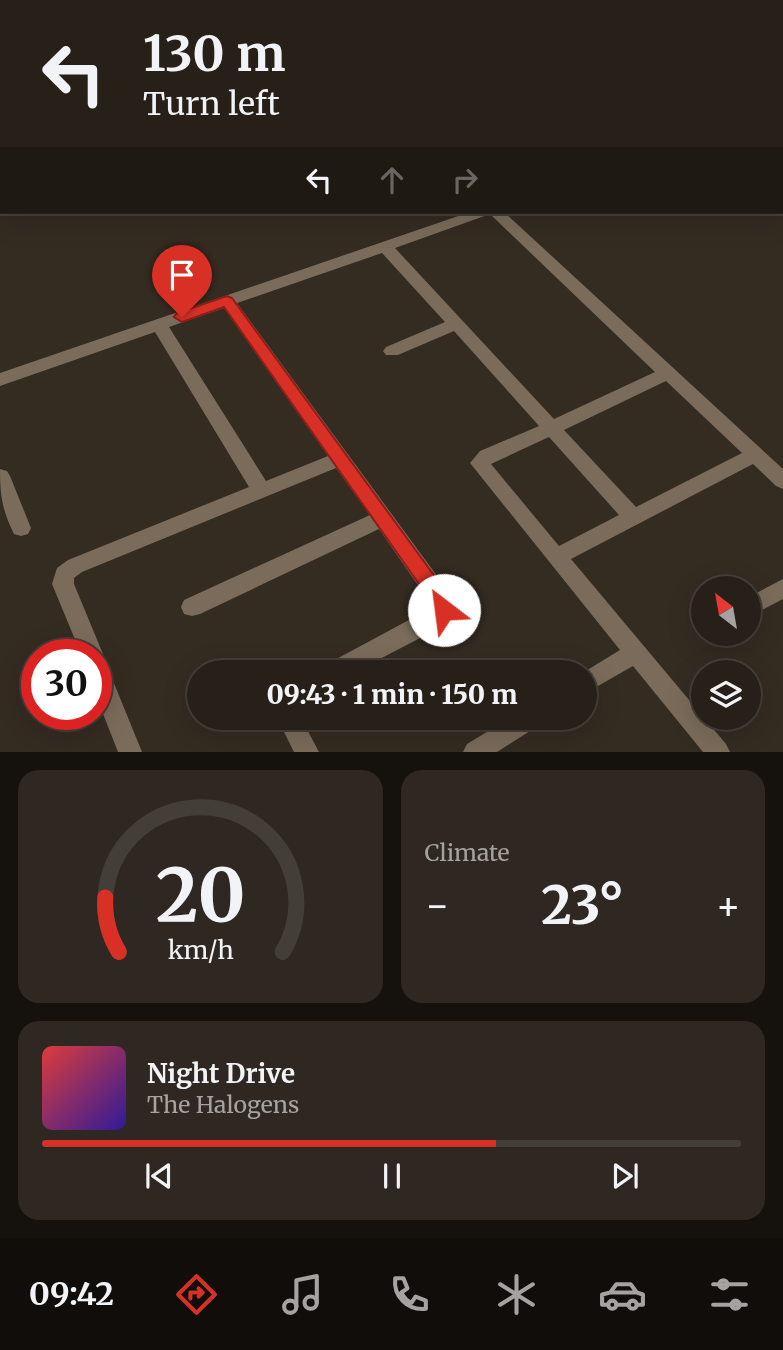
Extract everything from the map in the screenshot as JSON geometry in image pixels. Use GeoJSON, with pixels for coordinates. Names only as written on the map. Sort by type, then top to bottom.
{"type":"FeatureCollection","features":[{"type":"Feature","properties":{"kind":"street"},"geometry":{"type":"LineString","coordinates":[[0,380],[478,214]]}},
{"type":"Feature","properties":{"kind":"street"},"geometry":{"type":"LineString","coordinates":[[498,214],[783,481]]}},
{"type":"Feature","properties":{"kind":"street"},"geometry":{"type":"LineString","coordinates":[[385,246],[633,517]]}},
{"type":"Feature","properties":{"kind":"street"},"geometry":{"type":"LineString","coordinates":[[227,301],[443,602],[444,610],[437,618],[356,660]]}},
{"type":"Feature","properties":{"kind":"street"},"geometry":{"type":"LineString","coordinates":[[391,351],[456,324]]}},
{"type":"Feature","properties":{"kind":"street"},"geometry":{"type":"LineString","coordinates":[[159,325],[262,491]]}},
{"type":"Feature","properties":{"kind":"street"},"geometry":{"type":"LineString","coordinates":[[668,373],[487,456],[479,463],[718,751]]}},
{"type":"Feature","properties":{"kind":"street"},"geometry":{"type":"LineString","coordinates":[[556,557],[755,455]]}},
{"type":"Feature","properties":{"kind":"street"},"geometry":{"type":"LineString","coordinates":[[86,639],[64,583],[64,574],[75,566],[339,459]]}},
{"type":"Feature","properties":{"kind":"street"},"geometry":{"type":"LineString","coordinates":[[0,476],[21,528]]}},
{"type":"Feature","properties":{"kind":"street"},"geometry":{"type":"LineString","coordinates":[[192,607],[381,519]]}},
{"type":"Feature","properties":{"kind":"street"},"geometry":{"type":"LineString","coordinates":[[761,601],[783,588]]}},
{"type":"Feature","properties":{"kind":"street"},"geometry":{"type":"LineString","coordinates":[[597,676],[636,653]]}},
{"type":"Feature","properties":{"kind":"street"},"geometry":{"type":"LineString","coordinates":[[112,706],[130,751]]}},
{"type":"Feature","properties":{"kind":"street"},"geometry":{"type":"LineString","coordinates":[[296,730],[307,751]]}},
{"type":"Feature","properties":{"kind":"street"},"geometry":{"type":"LineString","coordinates":[[475,751],[510,730]]}},
{"type":"Feature","properties":{"kind":"route"},"geometry":{"type":"LineString","coordinates":[[182,317],[227,301],[443,602],[444,610]]}}]}
